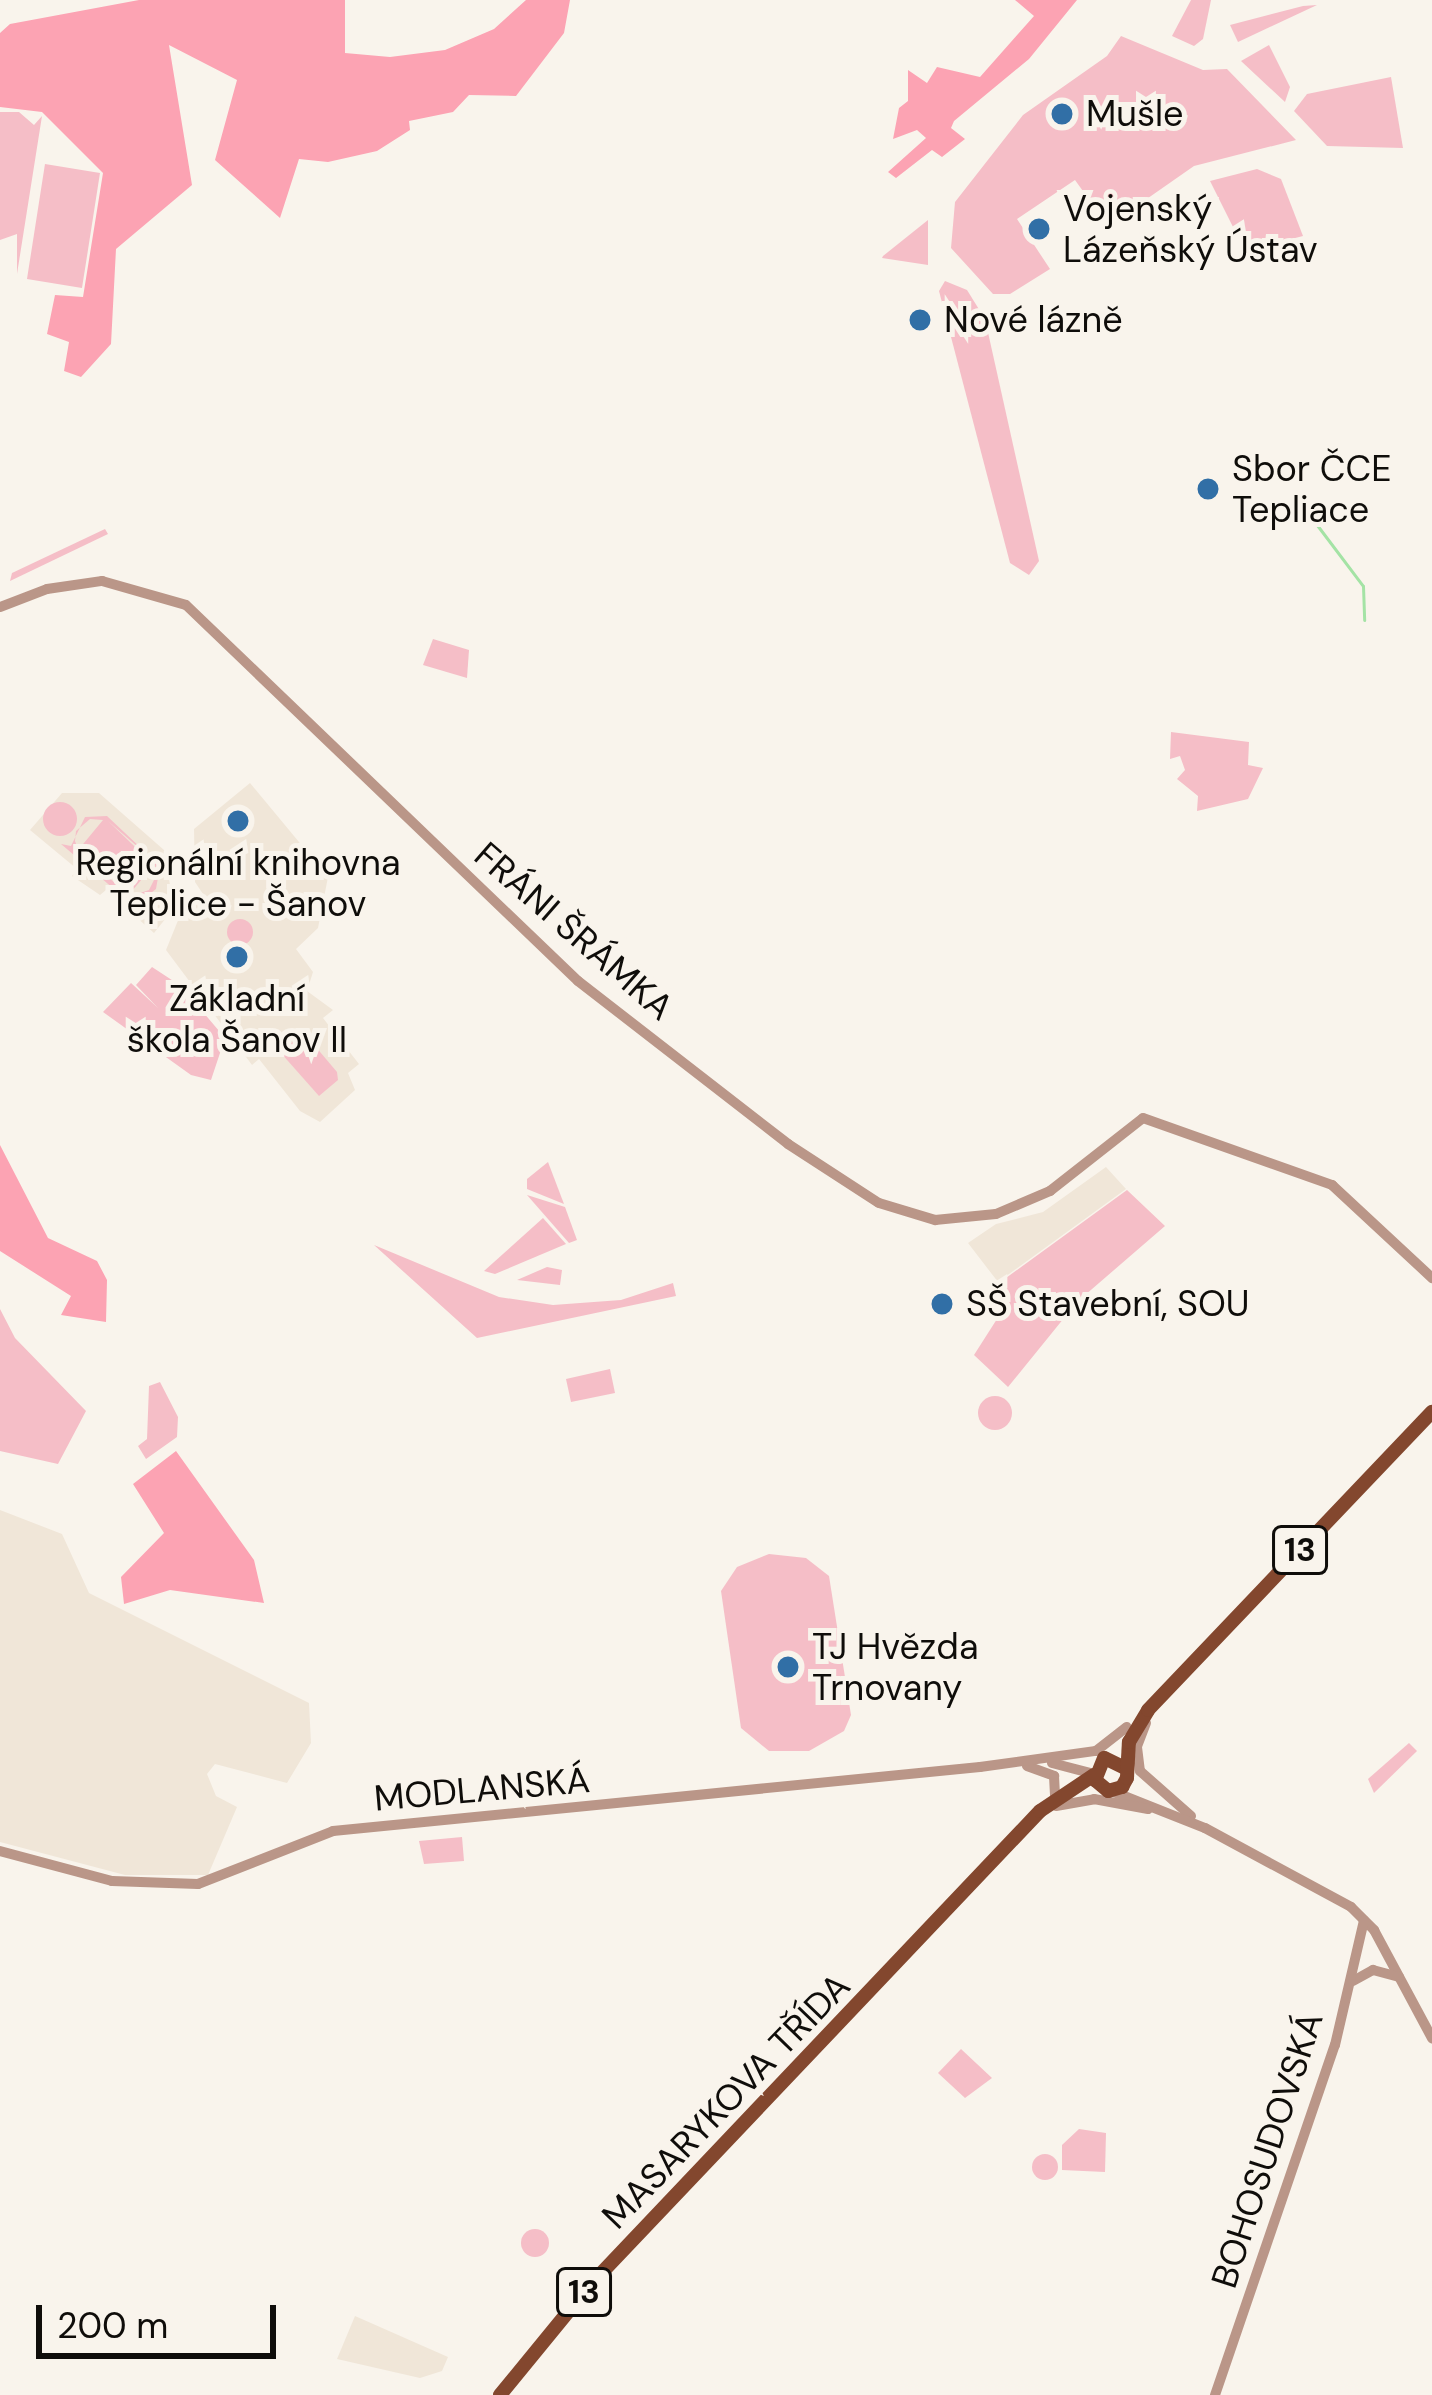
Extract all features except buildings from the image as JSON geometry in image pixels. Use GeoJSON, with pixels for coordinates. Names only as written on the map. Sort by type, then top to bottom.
{"type":"FeatureCollection","features":[{"type":"Feature","properties":{"kind":"main road","name":"MASARYKOVA TŘÍDA"},"geometry":{"type":"LineString","coordinates":[[500,2395],[591,2284],[1056,1802],[1094,1774],[1127,1727],[1432,1412]]}},
{"type":"Feature","properties":{"kind":"main road","name":"MASARYKOVA TŘÍDA"},"geometry":{"type":"LineString","coordinates":[[1056,1802],[1108,1791],[1127,1771],[1131,1736],[1167,1688]]}},
{"type":"Feature","properties":{"kind":"main road"},"geometry":{"type":"LineString","coordinates":[[1105,1758],[1127,1771]]}},
{"type":"Feature","properties":{"kind":"main road"},"geometry":{"type":"LineString","coordinates":[[1094,1774],[1108,1791]]}},
{"type":"Feature","properties":{"kind":"street","name":"FRÁNI ŠRÁMKA"},"geometry":{"type":"LineString","coordinates":[[0,608],[47,589],[102,581],[186,605],[578,981],[788,1144],[879,1203],[949,1221],[1018,1207],[1078,1172],[1135,1119],[1331,1185],[1432,1278]]}},
{"type":"Feature","properties":{"kind":"street"},"geometry":{"type":"LineString","coordinates":[[1167,1688],[1138,1742],[1138,1763],[1153,1790],[1202,1827]]}},
{"type":"Feature","properties":{"kind":"street"},"geometry":{"type":"LineString","coordinates":[[983,1767],[1100,1750],[1127,1727]]}},
{"type":"Feature","properties":{"kind":"street"},"geometry":{"type":"LineString","coordinates":[[1047,1758],[1105,1758]]}},
{"type":"Feature","properties":{"kind":"street"},"geometry":{"type":"LineString","coordinates":[[983,1767],[1067,1763],[1094,1774]]}},
{"type":"Feature","properties":{"kind":"street","name":"MODLANSKÁ"},"geometry":{"type":"LineString","coordinates":[[0,1851],[112,1881],[182,1885],[245,1871],[333,1831],[983,1767]]}},
{"type":"Feature","properties":{"kind":"street"},"geometry":{"type":"LineString","coordinates":[[1024,1767],[1054,1776],[1056,1802],[1104,1800],[1202,1827]]}},
{"type":"Feature","properties":{"kind":"street"},"geometry":{"type":"LineString","coordinates":[[1127,1771],[1142,1792],[1339,1898],[1364,1920],[1432,2038]]}},
{"type":"Feature","properties":{"kind":"street"},"geometry":{"type":"LineString","coordinates":[[1108,1791],[1202,1827]]}},
{"type":"Feature","properties":{"kind":"street","name":"BOHOSUDOVSKÁ"},"geometry":{"type":"LineString","coordinates":[[1215,2395],[1352,1981],[1364,1920]]}},
{"type":"Feature","properties":{"kind":"street"},"geometry":{"type":"LineString","coordinates":[[1352,1981],[1373,1970],[1400,1977]]}},
{"type":"Feature","properties":{"kind":"shaded area"},"geometry":{"type":"Polygon","coordinates":[[[139,0],[345,0],[345,53],[390,57],[445,50],[494,29],[526,0],[570,0],[564,33],[516,96],[469,95],[453,112],[409,121],[410,130],[377,151],[328,162],[299,159],[280,218],[215,160],[237,80],[169,45],[192,185],[116,249],[111,344],[81,377],[64,371],[69,342],[47,334],[55,295],[83,297],[103,173],[42,112],[0,107],[0,33],[10,24],[139,0]]]}},
{"type":"Feature","properties":{"kind":"shaded area"},"geometry":{"type":"Polygon","coordinates":[[[1015,0],[1077,0],[1029,59],[954,121],[951,128],[965,139],[942,157],[932,150],[896,178],[888,172],[926,138],[917,130],[893,139],[899,108],[908,101],[908,70],[927,83],[937,67],[980,77],[1034,16],[1015,0]]]}},
{"type":"Feature","properties":{"kind":"shaded area"},"geometry":{"type":"Polygon","coordinates":[[[1191,0],[1211,0],[1203,39],[1194,46],[1172,36],[1191,0]]]}},
{"type":"Feature","properties":{"kind":"shaded area"},"geometry":{"type":"Polygon","coordinates":[[[1317,5],[1238,42],[1230,25],[1303,6],[1317,5]]]}},
{"type":"Feature","properties":{"kind":"shaded area"},"geometry":{"type":"Polygon","coordinates":[[[1121,36],[1203,70],[1227,69],[1296,140],[1194,166],[1108,226],[1075,180],[1017,219],[1050,269],[1010,294],[993,294],[951,248],[955,202],[1023,115],[1107,56],[1121,36]]]}},
{"type":"Feature","properties":{"kind":"shaded area"},"geometry":{"type":"Polygon","coordinates":[[[1269,45],[1290,87],[1285,102],[1241,61],[1269,45]]]}},
{"type":"Feature","properties":{"kind":"shaded area"},"geometry":{"type":"Polygon","coordinates":[[[1391,77],[1403,148],[1327,146],[1294,111],[1307,94],[1391,77]]]}},
{"type":"Feature","properties":{"kind":"shaded area"},"geometry":{"type":"Polygon","coordinates":[[[0,112],[19,112],[34,125],[42,116],[17,274],[17,234],[0,240],[0,112]]]}},
{"type":"Feature","properties":{"kind":"shaded area"},"geometry":{"type":"Polygon","coordinates":[[[45,164],[100,173],[82,288],[27,279],[45,164]]]}},
{"type":"Feature","properties":{"kind":"shaded area"},"geometry":{"type":"Polygon","coordinates":[[[1257,169],[1281,179],[1303,236],[1245,251],[1210,181],[1257,169]]]}},
{"type":"Feature","properties":{"kind":"shaded area"},"geometry":{"type":"Polygon","coordinates":[[[928,220],[928,265],[882,258],[883,256],[928,220]]]}},
{"type":"Feature","properties":{"kind":"shaded area"},"geometry":{"type":"Polygon","coordinates":[[[945,281],[967,290],[985,319],[1039,561],[1029,575],[1010,563],[939,291],[945,281]]]}},
{"type":"Feature","properties":{"kind":"shaded area"},"geometry":{"type":"Polygon","coordinates":[[[105,529],[108,534],[10,581],[12,573],[105,529]]]}},
{"type":"Feature","properties":{"kind":"shaded area"},"geometry":{"type":"Polygon","coordinates":[[[433,639],[469,650],[467,678],[423,665],[433,639]]]}},
{"type":"Feature","properties":{"kind":"shaded area"},"geometry":{"type":"Polygon","coordinates":[[[1171,732],[1249,742],[1248,765],[1263,768],[1248,799],[1197,811],[1198,796],[1177,779],[1185,770],[1180,756],[1170,759],[1171,732]]]}},
{"type":"Feature","properties":{"kind":"shaded area","name":"Základní škola Šanov II"},"geometry":{"type":"Polygon","coordinates":[[[250,783],[328,877],[318,928],[296,949],[313,972],[307,991],[333,1010],[323,1018],[359,1064],[348,1073],[355,1090],[320,1122],[300,1111],[259,1059],[252,1065],[166,950],[179,918],[202,900],[211,910],[205,919],[215,912],[195,882],[194,829],[250,783]]]}},
{"type":"Feature","properties":{"kind":"shaded area","name":"Základní škola Šanov II"},"geometry":{"type":"Polygon","coordinates":[[[62,793],[99,793],[164,850],[174,908],[154,933],[106,890],[100,895],[72,876],[77,869],[30,830],[62,793]]]}},
{"type":"Feature","properties":{"kind":"shaded area"},"geometry":{"type":"Polygon","coordinates":[[[60,802],[72,807],[77,819],[72,831],[60,836],[48,831],[43,819],[48,807],[60,802]]]}},
{"type":"Feature","properties":{"kind":"shaded area"},"geometry":{"type":"Polygon","coordinates":[[[107,816],[160,866],[156,889],[134,906],[61,844],[71,846],[75,837],[80,854],[126,892],[137,894],[149,890],[157,874],[154,861],[108,821],[154,865],[131,892],[79,849],[103,820],[90,819],[80,828],[85,817],[107,816]]]}},
{"type":"Feature","properties":{"kind":"shaded area"},"geometry":{"type":"Polygon","coordinates":[[[240,919],[253,932],[240,945],[227,932],[240,919]]]}},
{"type":"Feature","properties":{"kind":"shaded area"},"geometry":{"type":"Polygon","coordinates":[[[152,967],[181,986],[225,1038],[211,1080],[191,1075],[103,1012],[131,983],[158,1008],[136,985],[152,967]]]}},
{"type":"Feature","properties":{"kind":"shaded area"},"geometry":{"type":"Polygon","coordinates":[[[304,1033],[337,1072],[338,1080],[319,1096],[280,1052],[304,1033]]]}},
{"type":"Feature","properties":{"kind":"shaded area"},"geometry":{"type":"Polygon","coordinates":[[[0,1145],[48,1238],[97,1261],[107,1280],[106,1322],[61,1315],[71,1296],[0,1251],[0,1145]]]}},
{"type":"Feature","properties":{"kind":"shaded area"},"geometry":{"type":"Polygon","coordinates":[[[548,1162],[564,1204],[527,1189],[527,1179],[548,1162]]]}},
{"type":"Feature","properties":{"kind":"shaded area"},"geometry":{"type":"Polygon","coordinates":[[[1106,1167],[1126,1189],[998,1282],[968,1243],[996,1224],[1043,1212],[1106,1167]]]}},
{"type":"Feature","properties":{"kind":"shaded area"},"geometry":{"type":"Polygon","coordinates":[[[1127,1190],[1165,1226],[1077,1302],[1008,1387],[974,1355],[1004,1308],[999,1283],[1127,1190]]]}},
{"type":"Feature","properties":{"kind":"shaded area"},"geometry":{"type":"Polygon","coordinates":[[[527,1195],[565,1207],[577,1240],[569,1243],[527,1195]]]}},
{"type":"Feature","properties":{"kind":"shaded area"},"geometry":{"type":"Polygon","coordinates":[[[543,1218],[566,1244],[495,1274],[484,1271],[543,1218]]]}},
{"type":"Feature","properties":{"kind":"shaded area"},"geometry":{"type":"Polygon","coordinates":[[[374,1245],[499,1297],[553,1305],[621,1300],[673,1283],[676,1296],[477,1338],[374,1245]]]}},
{"type":"Feature","properties":{"kind":"shaded area"},"geometry":{"type":"Polygon","coordinates":[[[547,1267],[562,1270],[560,1285],[517,1280],[547,1267]]]}},
{"type":"Feature","properties":{"kind":"shaded area"},"geometry":{"type":"Polygon","coordinates":[[[0,1309],[15,1338],[86,1411],[58,1464],[0,1451],[0,1309]]]}},
{"type":"Feature","properties":{"kind":"shaded area"},"geometry":{"type":"Polygon","coordinates":[[[610,1369],[615,1393],[571,1402],[566,1379],[610,1369]]]}},
{"type":"Feature","properties":{"kind":"shaded area"},"geometry":{"type":"Polygon","coordinates":[[[160,1382],[178,1417],[177,1437],[146,1459],[138,1446],[147,1439],[149,1386],[160,1382]]]}},
{"type":"Feature","properties":{"kind":"shaded area"},"geometry":{"type":"Polygon","coordinates":[[[995,1396],[1007,1401],[1012,1413],[1007,1425],[995,1430],[983,1425],[978,1413],[983,1401],[995,1396]]]}},
{"type":"Feature","properties":{"kind":"shaded area"},"geometry":{"type":"Polygon","coordinates":[[[176,1451],[254,1560],[264,1603],[170,1590],[124,1604],[121,1577],[164,1533],[133,1484],[176,1451]]]}},
{"type":"Feature","properties":{"kind":"shaded area"},"geometry":{"type":"Polygon","coordinates":[[[0,1510],[62,1534],[89,1593],[309,1703],[311,1743],[287,1783],[215,1764],[207,1774],[216,1796],[237,1807],[208,1875],[125,1875],[0,1842],[0,1510]]]}},
{"type":"Feature","properties":{"kind":"shaded area","name":"TJ Hvězda Trnovany"},"geometry":{"type":"Polygon","coordinates":[[[769,1554],[806,1558],[829,1576],[851,1715],[844,1731],[809,1751],[769,1751],[741,1728],[721,1591],[737,1567],[769,1554]]]}},
{"type":"Feature","properties":{"kind":"shaded area"},"geometry":{"type":"Polygon","coordinates":[[[1409,1743],[1417,1751],[1374,1793],[1368,1779],[1409,1743]]]}},
{"type":"Feature","properties":{"kind":"shaded area"},"geometry":{"type":"Polygon","coordinates":[[[462,1837],[464,1861],[424,1864],[419,1841],[462,1837]]]}},
{"type":"Feature","properties":{"kind":"shaded area"},"geometry":{"type":"Polygon","coordinates":[[[961,2049],[992,2078],[965,2098],[938,2073],[961,2049]]]}},
{"type":"Feature","properties":{"kind":"shaded area"},"geometry":{"type":"Polygon","coordinates":[[[1079,2129],[1106,2133],[1105,2172],[1062,2170],[1062,2145],[1079,2129]]]}},
{"type":"Feature","properties":{"kind":"shaded area"},"geometry":{"type":"Polygon","coordinates":[[[1045,2154],[1058,2167],[1045,2180],[1032,2167],[1045,2154]]]}},
{"type":"Feature","properties":{"kind":"shaded area"},"geometry":{"type":"Polygon","coordinates":[[[535,2229],[545,2233],[549,2243],[545,2253],[535,2257],[525,2253],[521,2243],[525,2233],[535,2229]]]}},
{"type":"Feature","properties":{"kind":"shaded area"},"geometry":{"type":"Polygon","coordinates":[[[355,2316],[448,2357],[442,2371],[420,2378],[337,2359],[355,2316]]]}},
{"type":"Feature","properties":{"kind":"waterway"},"geometry":{"type":"LineString","coordinates":[[1317,525],[1363,586],[1364,620]]}},
{"type":"Feature","properties":{"kind":"place","name":"Mušle"},"geometry":{"type":"Point","coordinates":[1062,114]}},
{"type":"Feature","properties":{"kind":"place","name":"Vojenský Lázeňský Ústav"},"geometry":{"type":"Point","coordinates":[1039,229]}},
{"type":"Feature","properties":{"kind":"place","name":"Nové lázně"},"geometry":{"type":"Point","coordinates":[920,320]}},
{"type":"Feature","properties":{"kind":"place","name":"Sbor ČCE Tepliace"},"geometry":{"type":"Point","coordinates":[1208,489]}},
{"type":"Feature","properties":{"kind":"place","name":"Regionální knihovna Teplice - Šanov"},"geometry":{"type":"Point","coordinates":[238,821]}},
{"type":"Feature","properties":{"kind":"place","name":"Základní škola Šanov II"},"geometry":{"type":"Point","coordinates":[237,957]}},
{"type":"Feature","properties":{"kind":"place","name":"SŠ Stavební, SOU"},"geometry":{"type":"Point","coordinates":[942,1304]}},
{"type":"Feature","properties":{"kind":"place","name":"TJ Hvězda Trnovany"},"geometry":{"type":"Point","coordinates":[788,1667]}}]}
